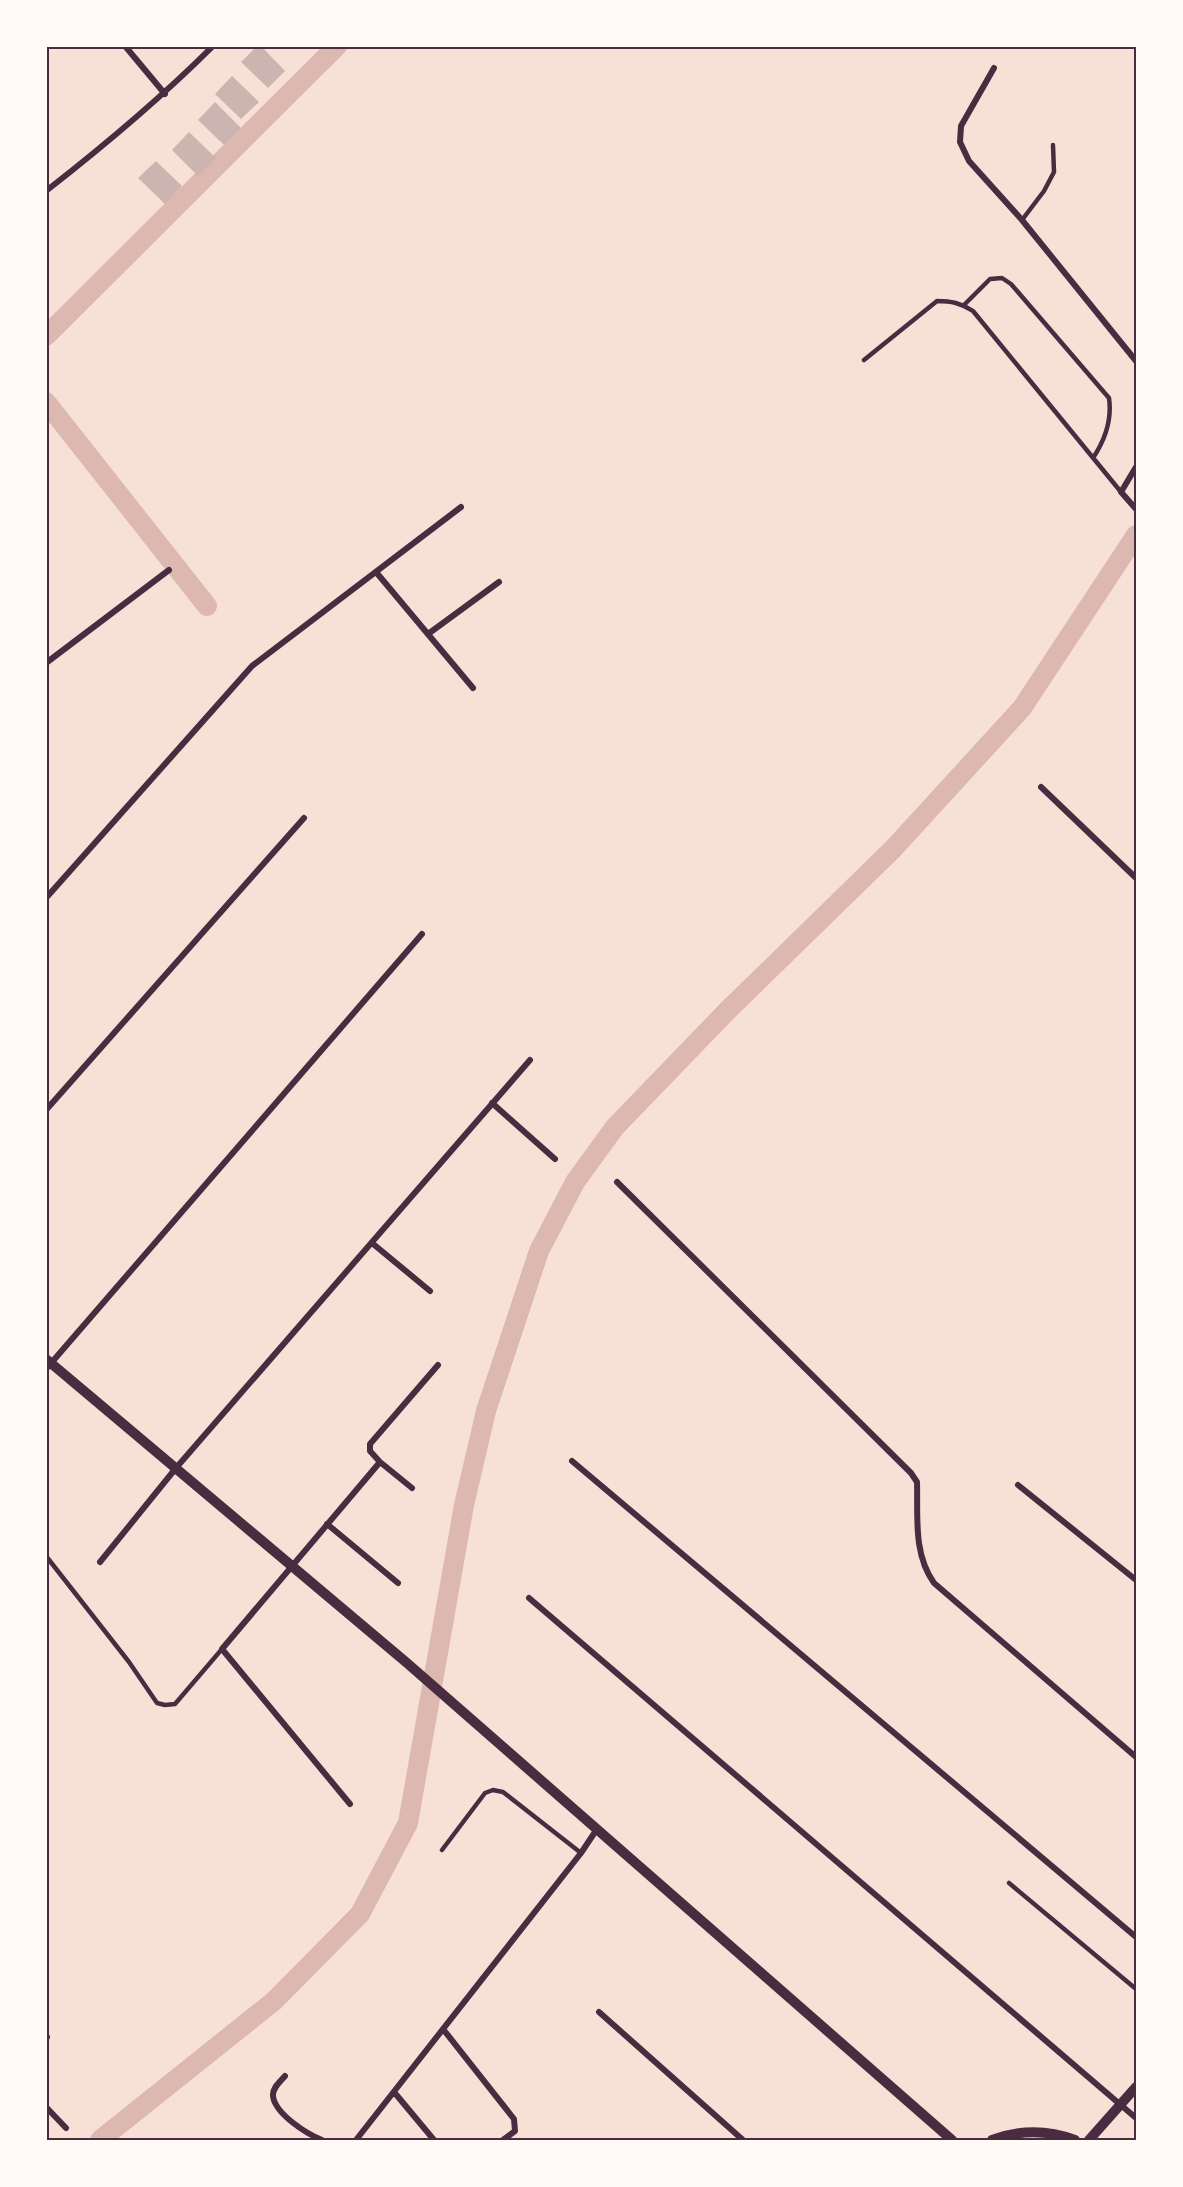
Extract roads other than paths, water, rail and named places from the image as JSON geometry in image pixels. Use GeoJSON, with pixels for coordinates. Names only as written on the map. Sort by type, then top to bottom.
{"type":"FeatureCollection","features":[{"type":"Feature","properties":{"kind":"street"},"geometry":{"type":"LineString","coordinates":[[125,46],[165,94]]}},
{"type":"Feature","properties":{"kind":"street"},"geometry":{"type":"LineString","coordinates":[[46,191],[165,94],[213,46]]}},
{"type":"Feature","properties":{"kind":"street"},"geometry":{"type":"LineString","coordinates":[[994,68],[961,126],[960,141],[969,161],[1022,220],[1137,361]]}},
{"type":"Feature","properties":{"kind":"street"},"geometry":{"type":"LineString","coordinates":[[1137,467],[1121,492],[1137,509]]}},
{"type":"Feature","properties":{"kind":"street"},"geometry":{"type":"LineString","coordinates":[[46,898],[252,666],[461,507]]}},
{"type":"Feature","properties":{"kind":"street"},"geometry":{"type":"LineString","coordinates":[[46,663],[169,570]]}},
{"type":"Feature","properties":{"kind":"street"},"geometry":{"type":"LineString","coordinates":[[376,572],[473,688]]}},
{"type":"Feature","properties":{"kind":"street"},"geometry":{"type":"LineString","coordinates":[[428,634],[499,582]]}},
{"type":"Feature","properties":{"kind":"street"},"geometry":{"type":"LineString","coordinates":[[1041,787],[1137,879]]}},
{"type":"Feature","properties":{"kind":"street"},"geometry":{"type":"LineString","coordinates":[[46,1110],[304,819]]}},
{"type":"Feature","properties":{"kind":"street"},"geometry":{"type":"LineString","coordinates":[[422,934],[48,1364],[176,1467],[407,1663],[952,2140]]}},
{"type":"Feature","properties":{"kind":"street"},"geometry":{"type":"LineString","coordinates":[[100,1562],[176,1467],[530,1060]]}},
{"type":"Feature","properties":{"kind":"street"},"geometry":{"type":"LineString","coordinates":[[492,1103],[555,1158]]}},
{"type":"Feature","properties":{"kind":"street"},"geometry":{"type":"LineString","coordinates":[[617,1182],[911,1473],[917,1482],[920,1554],[924,1568],[934,1583],[1137,1756]]}},
{"type":"Feature","properties":{"kind":"street"},"geometry":{"type":"LineString","coordinates":[[372,1243],[430,1291]]}},
{"type":"Feature","properties":{"kind":"street"},"geometry":{"type":"LineString","coordinates":[[412,1488],[380,1462],[370,1451],[370,1444],[438,1365]]}},
{"type":"Feature","properties":{"kind":"street"},"geometry":{"type":"LineString","coordinates":[[573,1461],[1137,1937]]}},
{"type":"Feature","properties":{"kind":"street"},"geometry":{"type":"LineString","coordinates":[[350,1804],[222,1649],[380,1462]]}},
{"type":"Feature","properties":{"kind":"street"},"geometry":{"type":"LineString","coordinates":[[1018,1485],[1137,1580]]}},
{"type":"Feature","properties":{"kind":"street"},"geometry":{"type":"LineString","coordinates":[[327,1524],[398,1583]]}},
{"type":"Feature","properties":{"kind":"street"},"geometry":{"type":"LineString","coordinates":[[529,1598],[1137,2118]]}},
{"type":"Feature","properties":{"kind":"street"},"geometry":{"type":"LineString","coordinates":[[358,2140],[581,1853],[597,1828]]}},
{"type":"Feature","properties":{"kind":"street"},"geometry":{"type":"LineString","coordinates":[[599,2012],[743,2140]]}},
{"type":"Feature","properties":{"kind":"street"},"geometry":{"type":"LineString","coordinates":[[443,2029],[514,2119],[515,2131],[503,2140]]}},
{"type":"Feature","properties":{"kind":"street"},"geometry":{"type":"LineString","coordinates":[[285,2076],[274,2088],[275,2103],[300,2129],[322,2140]]}},
{"type":"Feature","properties":{"kind":"street"},"geometry":{"type":"LineString","coordinates":[[1089,2140],[1137,2087]]}},
{"type":"Feature","properties":{"kind":"street"},"geometry":{"type":"LineString","coordinates":[[394,2092],[435,2140]]}},
{"type":"Feature","properties":{"kind":"street"},"geometry":{"type":"LineString","coordinates":[[46,2107],[66,2128]]}},
{"type":"Feature","properties":{"kind":"street"},"geometry":{"type":"LineString","coordinates":[[992,2140],[1021,2132],[1046,2133],[1075,2140]]}},
{"type":"Feature","properties":{"kind":"lane"},"geometry":{"type":"LineString","coordinates":[[1022,220],[1044,191],[1054,172],[1053,145]]}},
{"type":"Feature","properties":{"kind":"lane"},"geometry":{"type":"LineString","coordinates":[[964,305],[990,279],[1002,278],[1011,285],[1109,398],[1111,411],[1107,428],[1093,458]]}},
{"type":"Feature","properties":{"kind":"lane"},"geometry":{"type":"LineString","coordinates":[[864,360],[937,301],[951,301],[964,305],[973,311],[1121,492]]}},
{"type":"Feature","properties":{"kind":"lane"},"geometry":{"type":"LineString","coordinates":[[46,1556],[129,1662],[157,1703],[165,1706],[175,1704],[222,1649]]}},
{"type":"Feature","properties":{"kind":"lane"},"geometry":{"type":"LineString","coordinates":[[442,1850],[485,1793],[493,1790],[503,1792],[581,1853]]}},
{"type":"Feature","properties":{"kind":"lane"},"geometry":{"type":"LineString","coordinates":[[1010,1883],[1137,1989]]}},
{"type":"Feature","properties":{"kind":"waterway"},"geometry":{"type":"LineString","coordinates":[[46,336],[337,46]]}},
{"type":"Feature","properties":{"kind":"waterway"},"geometry":{"type":"LineString","coordinates":[[46,402],[207,606]]}},
{"type":"Feature","properties":{"kind":"waterway"},"geometry":{"type":"LineString","coordinates":[[100,2140],[274,2001],[360,1914],[408,1823],[464,1505],[486,1411],[539,1251],[575,1182],[615,1127],[726,1012],[893,849],[1022,708],[1136,535]]}}]}
